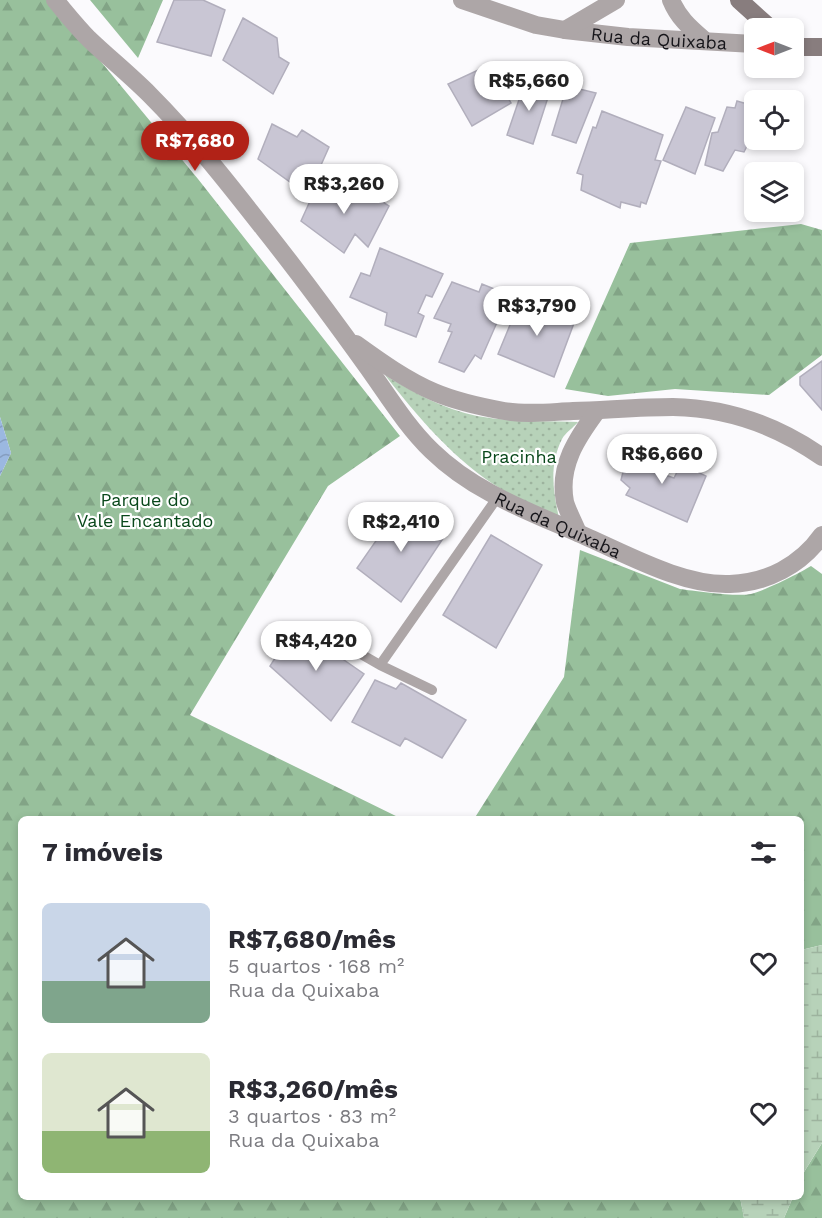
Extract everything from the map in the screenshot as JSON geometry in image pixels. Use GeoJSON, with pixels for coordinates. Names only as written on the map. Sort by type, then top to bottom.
{"type":"FeatureCollection","features":[{"type":"Feature","properties":{"kind":"main road"},"geometry":{"type":"LineString","coordinates":[[739,0],[759,18]]}},
{"type":"Feature","properties":{"kind":"main road"},"geometry":{"type":"LineString","coordinates":[[804,47],[822,47]]}},
{"type":"Feature","properties":{"kind":"street","name":"Rua da Quixaba"},"geometry":{"type":"LineString","coordinates":[[55,0],[88,38],[151,96],[212,164],[345,336],[411,428],[432,451],[459,474],[497,498],[538,518],[671,572],[701,581],[730,584],[766,578],[788,568],[812,549],[822,535]]}},
{"type":"Feature","properties":{"kind":"street","name":"Rua da Quixaba"},"geometry":{"type":"LineString","coordinates":[[462,0],[536,25],[565,30],[628,37],[703,39],[744,43]]}},
{"type":"Feature","properties":{"kind":"street","name":"Rua da Quixaba"},"geometry":{"type":"LineString","coordinates":[[565,30],[616,0]]}},
{"type":"Feature","properties":{"kind":"street"},"geometry":{"type":"LineString","coordinates":[[671,0],[676,13],[684,23],[703,39]]}},
{"type":"Feature","properties":{"kind":"street","name":"Rua da Quixaba"},"geometry":{"type":"LineString","coordinates":[[345,336],[392,369],[435,393],[506,411],[533,413],[674,407],[707,410],[735,415],[767,426],[800,442],[822,457]]}},
{"type":"Feature","properties":{"kind":"street"},"geometry":{"type":"LineString","coordinates":[[578,533],[566,503],[564,480],[568,454],[597,411]]}},
{"type":"Feature","properties":{"kind":"lane"},"geometry":{"type":"LineString","coordinates":[[380,665],[497,498]]}},
{"type":"Feature","properties":{"kind":"lane"},"geometry":{"type":"LineString","coordinates":[[319,630],[380,665],[432,690]]}},
{"type":"Feature","properties":{"kind":"green space","name":"Parque do Vale Encantado"},"geometry":{"type":"Polygon","coordinates":[[[0,0],[50,0],[198,179],[400,436],[328,486],[190,715],[396,816],[18,816],[18,1200],[741,1200],[744,1218],[0,1218],[0,476],[11,453],[0,417],[0,0]]]}},
{"type":"Feature","properties":{"kind":"green space"},"geometry":{"type":"Polygon","coordinates":[[[90,0],[163,0],[138,58],[90,0]]]}},
{"type":"Feature","properties":{"kind":"green space"},"geometry":{"type":"Polygon","coordinates":[[[801,224],[822,230],[822,355],[769,395],[675,389],[608,396],[565,389],[630,243],[801,224]]]}},
{"type":"Feature","properties":{"kind":"green space","name":"Pracinha"},"geometry":{"type":"Polygon","coordinates":[[[385,375],[430,400],[477,416],[578,422],[563,437],[555,459],[554,488],[559,518],[517,498],[477,473],[448,448],[385,375]]]}},
{"type":"Feature","properties":{"kind":"green space"},"geometry":{"type":"Polygon","coordinates":[[[580,550],[680,589],[736,595],[751,594],[764,589],[811,566],[822,574],[822,945],[804,949],[804,816],[476,816],[564,677],[580,550]]]}},
{"type":"Feature","properties":{"kind":"green space"},"geometry":{"type":"Polygon","coordinates":[[[822,945],[822,1143],[804,1172],[804,949],[822,945]]]}},
{"type":"Feature","properties":{"kind":"green space"},"geometry":{"type":"Polygon","coordinates":[[[822,1143],[822,1218],[784,1218],[792,1200],[804,1200],[804,1172],[822,1143]]]}},
{"type":"Feature","properties":{"kind":"green space"},"geometry":{"type":"Polygon","coordinates":[[[741,1200],[792,1200],[784,1218],[744,1218],[741,1200]]]}},
{"type":"Feature","properties":{"kind":"water"},"geometry":{"type":"Polygon","coordinates":[[[0,417],[11,453],[0,476],[0,417]]]}},
{"type":"Feature","properties":{"kind":"building"},"geometry":{"type":"Polygon","coordinates":[[[174,0],[203,0],[225,10],[211,56],[157,42],[174,0]]]}},
{"type":"Feature","properties":{"kind":"building"},"geometry":{"type":"Polygon","coordinates":[[[243,18],[277,38],[279,57],[289,63],[273,94],[223,60],[243,18]]]}},
{"type":"Feature","properties":{"kind":"building"},"geometry":{"type":"Polygon","coordinates":[[[489,65],[511,103],[472,126],[448,84],[489,65]]]}},
{"type":"Feature","properties":{"kind":"building"},"geometry":{"type":"Polygon","coordinates":[[[526,79],[551,88],[533,144],[507,135],[526,79]]]}},
{"type":"Feature","properties":{"kind":"building"},"geometry":{"type":"Polygon","coordinates":[[[567,86],[596,93],[576,143],[552,135],[567,86]]]}},
{"type":"Feature","properties":{"kind":"building"},"geometry":{"type":"Polygon","coordinates":[[[737,101],[744,103],[744,152],[735,150],[723,171],[705,165],[712,133],[718,132],[727,107],[735,108],[737,101]]]}},
{"type":"Feature","properties":{"kind":"building"},"geometry":{"type":"Polygon","coordinates":[[[686,107],[715,118],[695,174],[663,160],[686,107]]]}},
{"type":"Feature","properties":{"kind":"building"},"geometry":{"type":"Polygon","coordinates":[[[602,111],[663,135],[655,160],[661,161],[646,204],[641,202],[640,207],[621,202],[620,208],[581,190],[583,175],[577,173],[593,127],[596,128],[602,111]]]}},
{"type":"Feature","properties":{"kind":"building"},"geometry":{"type":"Polygon","coordinates":[[[272,124],[297,137],[302,130],[329,147],[313,183],[301,177],[297,187],[258,159],[272,124]]]}},
{"type":"Feature","properties":{"kind":"building"},"geometry":{"type":"Polygon","coordinates":[[[320,179],[345,194],[354,183],[389,206],[368,247],[355,234],[344,253],[301,221],[320,179]]]}},
{"type":"Feature","properties":{"kind":"building"},"geometry":{"type":"Polygon","coordinates":[[[380,248],[443,274],[432,297],[426,295],[418,313],[424,316],[416,337],[385,325],[387,313],[350,297],[361,273],[370,276],[380,248]]]}},
{"type":"Feature","properties":{"kind":"building"},"geometry":{"type":"Polygon","coordinates":[[[452,282],[479,292],[482,284],[509,295],[481,359],[475,355],[464,372],[439,362],[452,332],[448,331],[451,324],[434,318],[452,282]]]}},
{"type":"Feature","properties":{"kind":"building"},"geometry":{"type":"Polygon","coordinates":[[[522,296],[574,323],[554,377],[498,354],[522,296]]]}},
{"type":"Feature","properties":{"kind":"building"},"geometry":{"type":"Polygon","coordinates":[[[822,361],[822,410],[800,385],[800,377],[822,361]]]}},
{"type":"Feature","properties":{"kind":"building"},"geometry":{"type":"Polygon","coordinates":[[[640,446],[664,455],[656,472],[674,478],[681,464],[706,476],[687,522],[626,495],[630,488],[621,480],[626,460],[635,463],[640,446]]]}},
{"type":"Feature","properties":{"kind":"building"},"geometry":{"type":"Polygon","coordinates":[[[401,505],[444,537],[401,602],[357,568],[401,505]]]}},
{"type":"Feature","properties":{"kind":"building"},"geometry":{"type":"Polygon","coordinates":[[[491,535],[542,565],[496,648],[443,615],[491,535]]]}},
{"type":"Feature","properties":{"kind":"building"},"geometry":{"type":"Polygon","coordinates":[[[295,626],[364,674],[331,721],[270,666],[295,626]]]}},
{"type":"Feature","properties":{"kind":"building"},"geometry":{"type":"Polygon","coordinates":[[[375,680],[396,689],[401,683],[466,720],[442,758],[405,738],[400,746],[352,722],[375,680]]]}}]}
